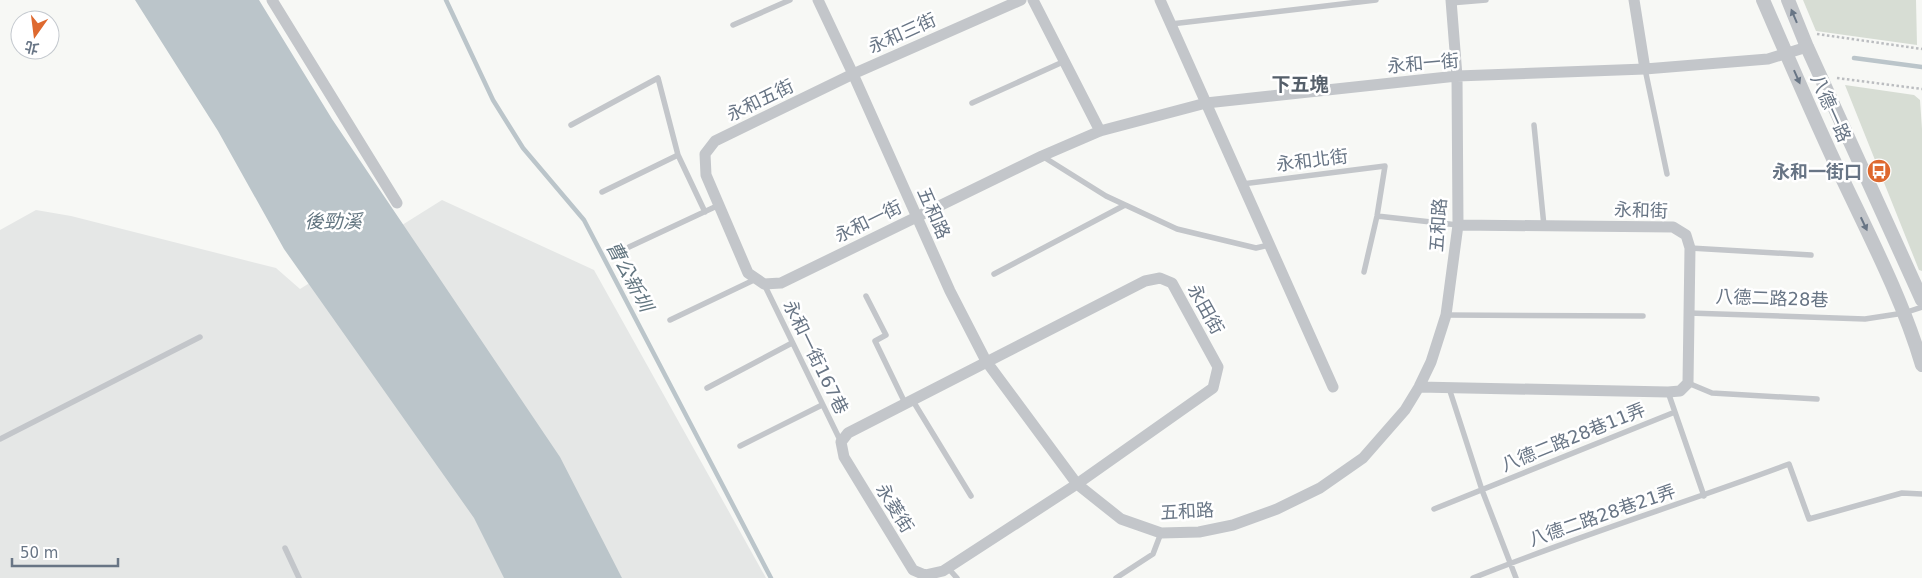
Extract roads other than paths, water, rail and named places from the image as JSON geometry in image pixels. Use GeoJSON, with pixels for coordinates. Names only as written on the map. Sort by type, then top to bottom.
{"type":"FeatureCollection","features":[{"type":"Feature","properties":{"kind":"street"},"geometry":{"type":"LineString","coordinates":[[272,0],[397,203]]}},
{"type":"Feature","properties":{"kind":"street","name":"五和路"},"geometry":{"type":"LineString","coordinates":[[818,0],[950,291],[986,361],[1077,484],[1121,519],[1161,534],[1199,532],[1233,525],[1277,509],[1320,488],[1363,458],[1405,410],[1419,387],[1431,362],[1446,315],[1458,225],[1457,76],[1450,1]]}},
{"type":"Feature","properties":{"kind":"street","name":"永和三街"},"geometry":{"type":"LineString","coordinates":[[853,74],[1021,0]]}},
{"type":"Feature","properties":{"kind":"street"},"geometry":{"type":"LineString","coordinates":[[1034,0],[1100,131]]}},
{"type":"Feature","properties":{"kind":"street"},"geometry":{"type":"LineString","coordinates":[[1160,0],[1333,387]]}},
{"type":"Feature","properties":{"kind":"street"},"geometry":{"type":"LineString","coordinates":[[1634,0],[1645,69]]}},
{"type":"Feature","properties":{"kind":"street","name":"八德一路"},"geometry":{"type":"LineString","coordinates":[[1763,0],[1904,313],[1922,365]]}},
{"type":"Feature","properties":{"kind":"street","name":"八德一路"},"geometry":{"type":"LineString","coordinates":[[1788,0],[1807,47],[1922,300]]}},
{"type":"Feature","properties":{"kind":"street","name":"永和一街"},"geometry":{"type":"LineString","coordinates":[[760,282],[781,283],[1042,156],[1100,131],[1206,103],[1457,76],[1645,69],[1768,59],[1807,47]]}},
{"type":"Feature","properties":{"kind":"street","name":"永和五街"},"geometry":{"type":"LineString","coordinates":[[719,205],[706,175],[705,154],[715,141],[853,74]]}},
{"type":"Feature","properties":{"kind":"street"},"geometry":{"type":"LineString","coordinates":[[719,205],[748,273],[760,282]]}},
{"type":"Feature","properties":{"kind":"street","name":"永和街"},"geometry":{"type":"LineString","coordinates":[[1458,225],[1673,227],[1686,235],[1690,248]]}},
{"type":"Feature","properties":{"kind":"street"},"geometry":{"type":"LineString","coordinates":[[1419,387],[1680,391],[1688,383],[1690,248]]}},
{"type":"Feature","properties":{"kind":"street","name":"永田街"},"geometry":{"type":"LineString","coordinates":[[986,361],[1145,281],[1160,278],[1172,283],[1218,367],[1213,388],[1077,484]]}},
{"type":"Feature","properties":{"kind":"street"},"geometry":{"type":"LineString","coordinates":[[841,442],[848,433],[909,403],[986,361]]}},
{"type":"Feature","properties":{"kind":"street","name":"永菱街"},"geometry":{"type":"LineString","coordinates":[[841,442],[844,457],[913,570],[924,576],[948,568],[1077,484]]}},
{"type":"Feature","properties":{"kind":"lane"},"geometry":{"type":"LineString","coordinates":[[733,25],[790,0]]}},
{"type":"Feature","properties":{"kind":"lane"},"geometry":{"type":"LineString","coordinates":[[1171,24],[1376,0]]}},
{"type":"Feature","properties":{"kind":"lane"},"geometry":{"type":"LineString","coordinates":[[1450,1],[1486,0]]}},
{"type":"Feature","properties":{"kind":"lane"},"geometry":{"type":"LineString","coordinates":[[972,103],[1064,61]]}},
{"type":"Feature","properties":{"kind":"lane"},"geometry":{"type":"LineString","coordinates":[[1645,69],[1667,174]]}},
{"type":"Feature","properties":{"kind":"lane"},"geometry":{"type":"LineString","coordinates":[[571,125],[658,78],[678,155],[705,212]]}},
{"type":"Feature","properties":{"kind":"lane"},"geometry":{"type":"LineString","coordinates":[[1534,124],[1544,226]]}},
{"type":"Feature","properties":{"kind":"lane"},"geometry":{"type":"LineString","coordinates":[[602,192],[678,155]]}},
{"type":"Feature","properties":{"kind":"lane"},"geometry":{"type":"LineString","coordinates":[[1042,156],[1106,196],[1177,229],[1256,248],[1269,245]]}},
{"type":"Feature","properties":{"kind":"lane","name":"永和北街"},"geometry":{"type":"LineString","coordinates":[[1242,184],[1385,166],[1377,216]]}},
{"type":"Feature","properties":{"kind":"lane"},"geometry":{"type":"LineString","coordinates":[[629,247],[719,205]]}},
{"type":"Feature","properties":{"kind":"lane"},"geometry":{"type":"LineString","coordinates":[[994,274],[1125,205]]}},
{"type":"Feature","properties":{"kind":"lane"},"geometry":{"type":"LineString","coordinates":[[1364,272],[1377,216],[1458,225]]}},
{"type":"Feature","properties":{"kind":"lane"},"geometry":{"type":"LineString","coordinates":[[1690,248],[1811,255]]}},
{"type":"Feature","properties":{"kind":"lane"},"geometry":{"type":"LineString","coordinates":[[670,320],[760,282]]}},
{"type":"Feature","properties":{"kind":"lane","name":"永和一街167巷"},"geometry":{"type":"LineString","coordinates":[[760,282],[841,442]]}},
{"type":"Feature","properties":{"kind":"lane"},"geometry":{"type":"LineString","coordinates":[[866,296],[886,335],[874,342],[909,403],[971,496]]}},
{"type":"Feature","properties":{"kind":"lane","name":"八德二路28巷"},"geometry":{"type":"LineString","coordinates":[[1689,313],[1865,319],[1904,313],[1922,307]]}},
{"type":"Feature","properties":{"kind":"lane"},"geometry":{"type":"LineString","coordinates":[[1446,315],[1643,316]]}},
{"type":"Feature","properties":{"kind":"lane"},"geometry":{"type":"LineString","coordinates":[[0,439],[200,337]]}},
{"type":"Feature","properties":{"kind":"lane"},"geometry":{"type":"LineString","coordinates":[[707,388],[792,344]]}},
{"type":"Feature","properties":{"kind":"lane"},"geometry":{"type":"LineString","coordinates":[[1688,383],[1712,393],[1817,399]]}},
{"type":"Feature","properties":{"kind":"lane"},"geometry":{"type":"LineString","coordinates":[[1448,386],[1482,490],[1516,578]]}},
{"type":"Feature","properties":{"kind":"lane","name":"八德二路28巷21弄"},"geometry":{"type":"LineString","coordinates":[[1668,392],[1704,496]]}},
{"type":"Feature","properties":{"kind":"lane"},"geometry":{"type":"LineString","coordinates":[[740,446],[822,405]]}},
{"type":"Feature","properties":{"kind":"lane","name":"八德二路28巷11弄"},"geometry":{"type":"LineString","coordinates":[[1434,508],[1675,412]]}},
{"type":"Feature","properties":{"kind":"lane","name":"八德二路28巷21弄"},"geometry":{"type":"LineString","coordinates":[[1473,578],[1510,563],[1704,496],[1789,464],[1809,519],[1902,493],[1922,494]]}},
{"type":"Feature","properties":{"kind":"lane"},"geometry":{"type":"LineString","coordinates":[[1116,578],[1153,554],[1161,534]]}},
{"type":"Feature","properties":{"kind":"lane"},"geometry":{"type":"LineString","coordinates":[[285,548],[299,578]]}},
{"type":"Feature","properties":{"kind":"lane"},"geometry":{"type":"LineString","coordinates":[[948,568],[957,578]]}},
{"type":"Feature","properties":{"kind":"water","name":"後勁溪"},"geometry":{"type":"Polygon","coordinates":[[[135,0],[259,0],[332,119],[560,457],[622,578],[504,578],[474,518],[284,249],[218,131],[135,0]]]}},
{"type":"Feature","properties":{"kind":"waterway","name":"曹公新圳"},"geometry":{"type":"LineString","coordinates":[[446,0],[493,100],[523,148],[584,220],[771,578]]}},
{"type":"Feature","properties":{"kind":"waterway"},"geometry":{"type":"LineString","coordinates":[[1854,58],[1922,67]]}},
{"type":"Feature","properties":{"kind":"place","name":"永和一街口"},"geometry":{"type":"Point","coordinates":[1879,171]}},
{"type":"Feature","properties":{"kind":"district","name":"下五塊"},"geometry":{"type":"Point","coordinates":[1300,84]}}]}
